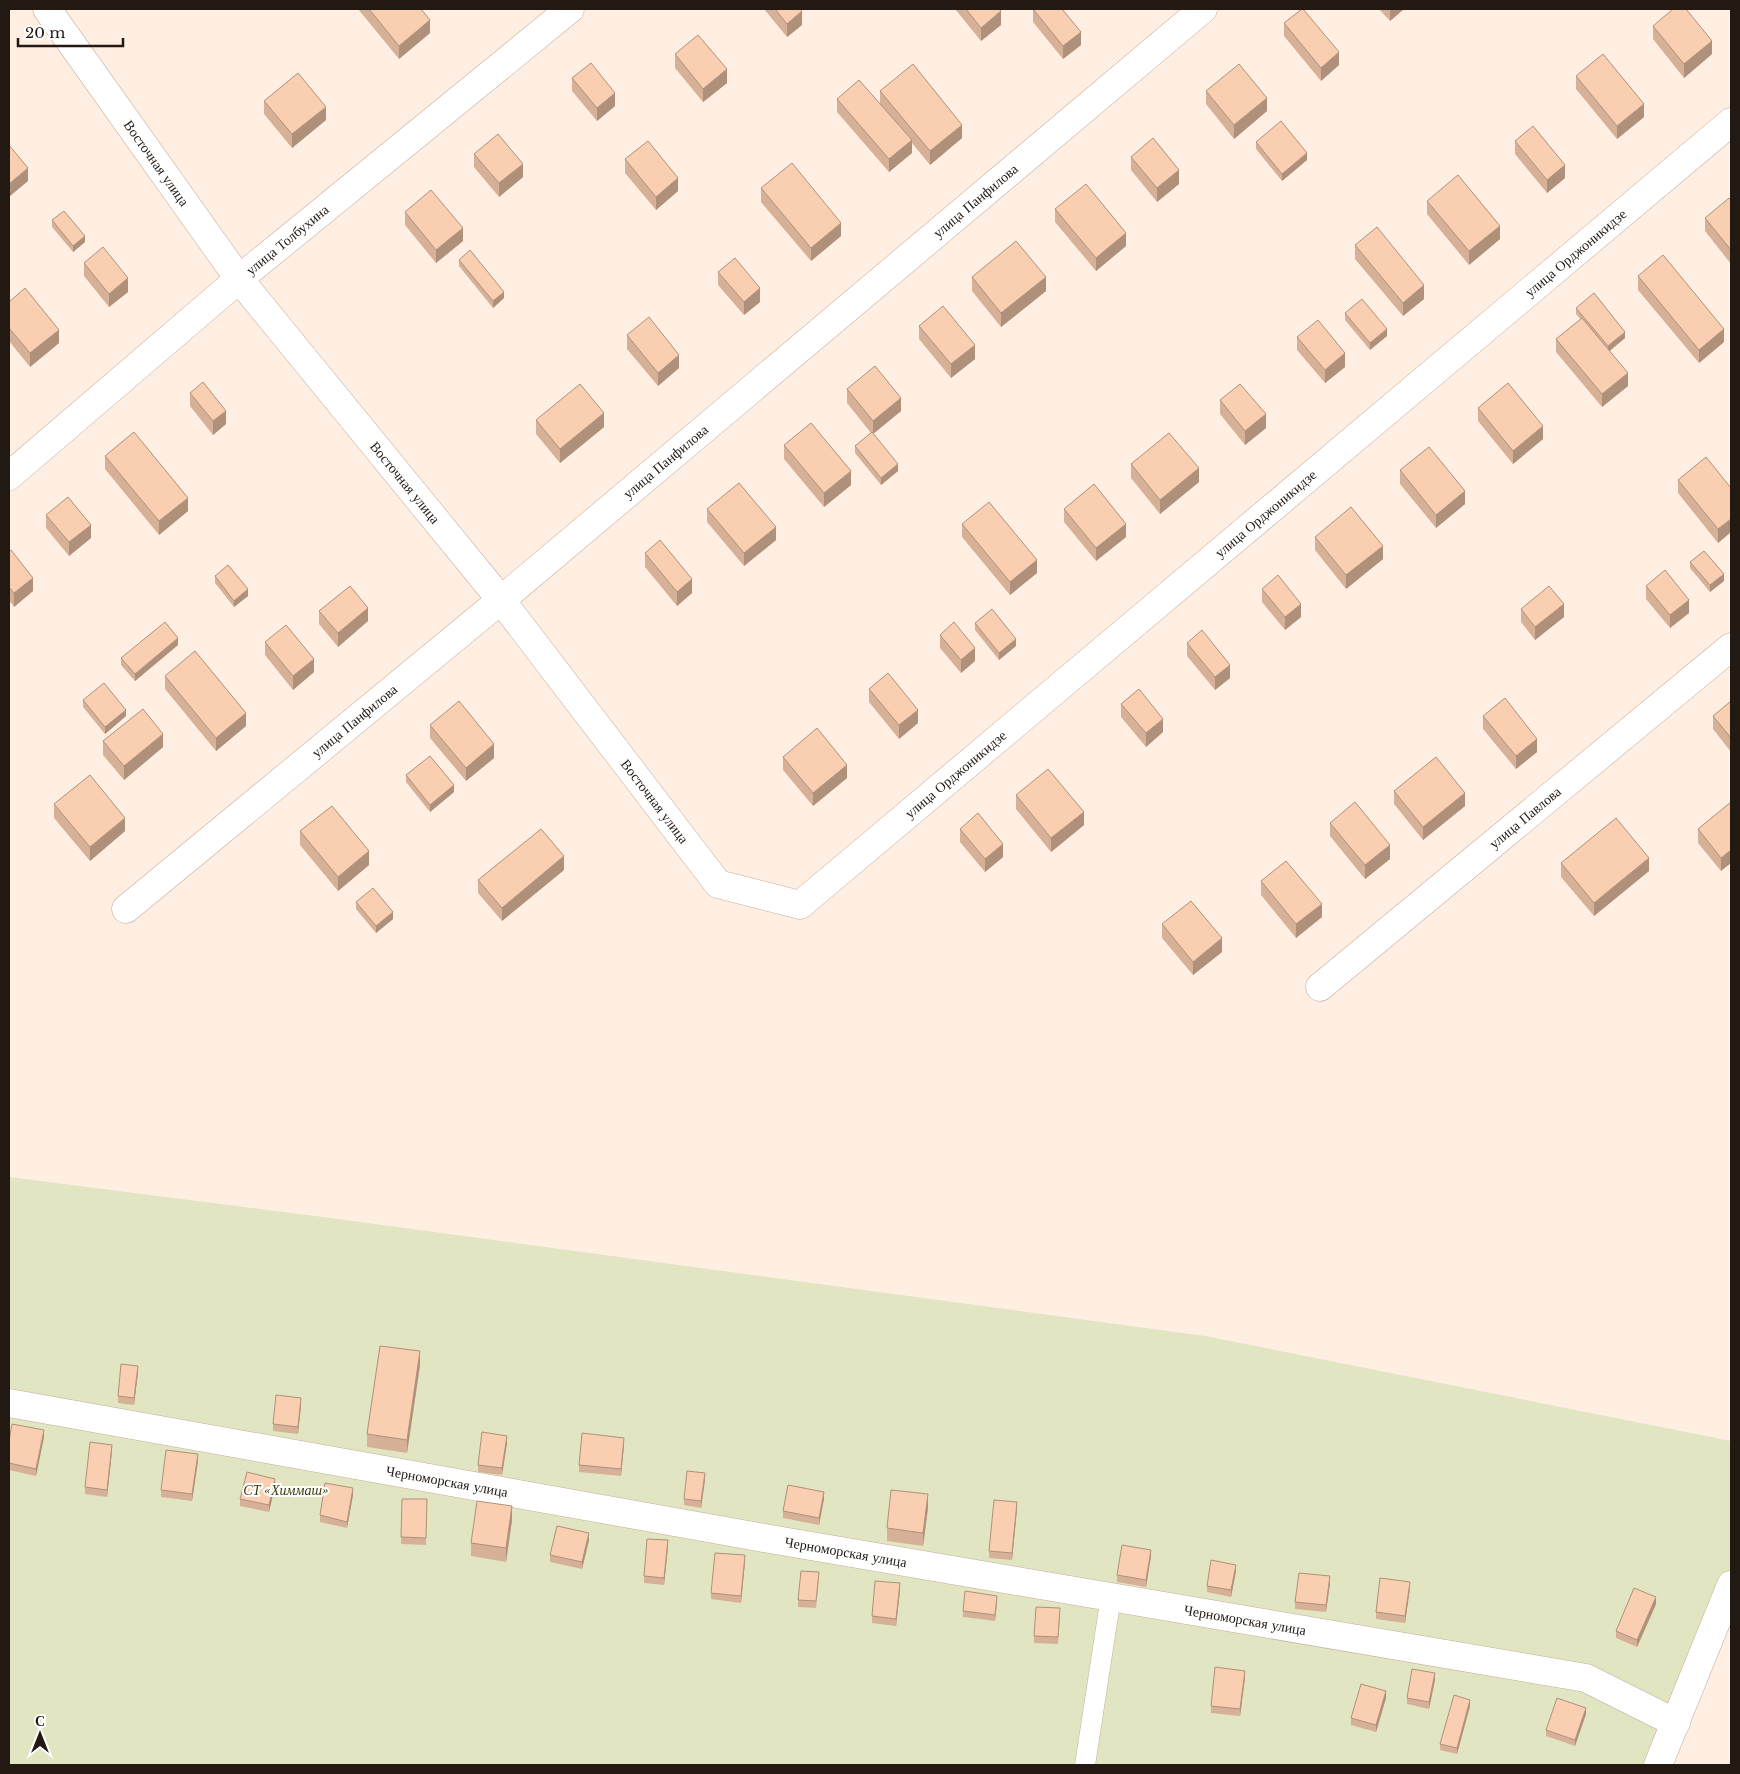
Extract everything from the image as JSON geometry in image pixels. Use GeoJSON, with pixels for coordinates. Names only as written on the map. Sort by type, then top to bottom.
{"type":"FeatureCollection","features":[{"type":"Feature","properties":{"kind":"street","name":"Восточная улица"},"geometry":{"type":"LineString","coordinates":[[47,9],[239,279],[501,600],[718,884],[800,905]]}},
{"type":"Feature","properties":{"kind":"street","name":"улица Толбухина"},"geometry":{"type":"LineString","coordinates":[[9,476],[239,279],[570,9]]}},
{"type":"Feature","properties":{"kind":"street","name":"улица Панфилова"},"geometry":{"type":"LineString","coordinates":[[126,909],[501,600],[1203,9]]}},
{"type":"Feature","properties":{"kind":"street","name":"улица Орджоникидзе"},"geometry":{"type":"LineString","coordinates":[[800,905],[1731,122]]}},
{"type":"Feature","properties":{"kind":"street","name":"улица Павлова"},"geometry":{"type":"LineString","coordinates":[[1320,987],[1731,648]]}},
{"type":"Feature","properties":{"kind":"street","name":"Черноморская улица"},"geometry":{"type":"LineString","coordinates":[[9,1403],[770,1539],[1586,1678],[1676,1723]]}},
{"type":"Feature","properties":{"kind":"street"},"geometry":{"type":"LineString","coordinates":[[1658,1765],[1731,1585]]}},
{"type":"Feature","properties":{"kind":"lane"},"geometry":{"type":"LineString","coordinates":[[1085,1765],[1112,1596]]}},
{"type":"Feature","properties":{"kind":"green space","name":"СТ «Химмаш»"},"geometry":{"type":"Polygon","coordinates":[[[9,1177],[323,1217],[1205,1336],[1731,1441],[1731,1585],[1658,1765],[9,1765],[9,1177]]]}},
{"type":"Feature","properties":{"kind":"building"},"geometry":{"type":"Polygon","coordinates":[[[369,9],[421,9],[430,20],[399,46],[369,9]]]}},
{"type":"Feature","properties":{"kind":"building"},"geometry":{"type":"Polygon","coordinates":[[[775,9],[800,9],[802,11],[787,24],[775,9]]]}},
{"type":"Feature","properties":{"kind":"building"},"geometry":{"type":"Polygon","coordinates":[[[966,9],[999,9],[1001,11],[981,28],[966,9]]]}},
{"type":"Feature","properties":{"kind":"building"},"geometry":{"type":"Polygon","coordinates":[[[1033,9],[1062,9],[1081,32],[1063,46],[1033,9]]]}},
{"type":"Feature","properties":{"kind":"building"},"geometry":{"type":"Polygon","coordinates":[[[1302,9],[1339,52],[1321,68],[1284,23],[1302,9]]]}},
{"type":"Feature","properties":{"kind":"building"},"geometry":{"type":"Polygon","coordinates":[[[1673,9],[1686,9],[1712,41],[1684,64],[1653,26],[1673,9]]]}},
{"type":"Feature","properties":{"kind":"building"},"geometry":{"type":"Polygon","coordinates":[[[698,35],[727,69],[703,89],[675,54],[698,35]]]}},
{"type":"Feature","properties":{"kind":"building"},"geometry":{"type":"Polygon","coordinates":[[[1603,54],[1644,104],[1617,126],[1576,76],[1603,54]]]}},
{"type":"Feature","properties":{"kind":"building"},"geometry":{"type":"Polygon","coordinates":[[[591,63],[615,93],[597,108],[572,78],[591,63]]]}},
{"type":"Feature","properties":{"kind":"building"},"geometry":{"type":"Polygon","coordinates":[[[913,64],[962,125],[930,151],[880,91],[913,64]]]}},
{"type":"Feature","properties":{"kind":"building"},"geometry":{"type":"Polygon","coordinates":[[[1239,64],[1267,98],[1234,125],[1206,91],[1239,64]]]}},
{"type":"Feature","properties":{"kind":"building"},"geometry":{"type":"Polygon","coordinates":[[[298,73],[326,107],[292,134],[264,101],[298,73]]]}},
{"type":"Feature","properties":{"kind":"building"},"geometry":{"type":"Polygon","coordinates":[[[859,80],[912,140],[889,159],[837,99],[859,80]]]}},
{"type":"Feature","properties":{"kind":"building"},"geometry":{"type":"Polygon","coordinates":[[[1281,121],[1307,153],[1282,174],[1256,142],[1281,121]]]}},
{"type":"Feature","properties":{"kind":"building"},"geometry":{"type":"Polygon","coordinates":[[[1533,126],[1565,165],[1547,180],[1515,141],[1533,126]]]}},
{"type":"Feature","properties":{"kind":"building"},"geometry":{"type":"Polygon","coordinates":[[[498,134],[523,164],[499,183],[474,154],[498,134]]]}},
{"type":"Feature","properties":{"kind":"building"},"geometry":{"type":"Polygon","coordinates":[[[1153,138],[1179,170],[1157,188],[1131,157],[1153,138]]]}},
{"type":"Feature","properties":{"kind":"building"},"geometry":{"type":"Polygon","coordinates":[[[648,141],[678,178],[656,197],[625,159],[648,141]]]}},
{"type":"Feature","properties":{"kind":"building"},"geometry":{"type":"Polygon","coordinates":[[[9,145],[28,168],[9,184],[9,145]]]}},
{"type":"Feature","properties":{"kind":"building"},"geometry":{"type":"Polygon","coordinates":[[[792,163],[841,223],[811,248],[761,188],[792,163]]]}},
{"type":"Feature","properties":{"kind":"building"},"geometry":{"type":"Polygon","coordinates":[[[1458,175],[1500,226],[1469,251],[1427,201],[1458,175]]]}},
{"type":"Feature","properties":{"kind":"building"},"geometry":{"type":"Polygon","coordinates":[[[1086,184],[1126,233],[1096,258],[1055,209],[1086,184]]]}},
{"type":"Feature","properties":{"kind":"building"},"geometry":{"type":"Polygon","coordinates":[[[431,190],[463,228],[436,250],[405,212],[431,190]]]}},
{"type":"Feature","properties":{"kind":"building"},"geometry":{"type":"Polygon","coordinates":[[[1729,198],[1731,201],[1731,250],[1705,218],[1729,198]]]}},
{"type":"Feature","properties":{"kind":"building"},"geometry":{"type":"Polygon","coordinates":[[[64,211],[85,236],[73,246],[52,220],[64,211]]]}},
{"type":"Feature","properties":{"kind":"building"},"geometry":{"type":"Polygon","coordinates":[[[1377,227],[1424,285],[1403,303],[1355,245],[1377,227]]]}},
{"type":"Feature","properties":{"kind":"building"},"geometry":{"type":"Polygon","coordinates":[[[1016,241],[1046,277],[1001,313],[972,277],[1016,241]]]}},
{"type":"Feature","properties":{"kind":"building"},"geometry":{"type":"Polygon","coordinates":[[[103,247],[128,278],[109,294],[84,263],[103,247]]]}},
{"type":"Feature","properties":{"kind":"building"},"geometry":{"type":"Polygon","coordinates":[[[470,250],[504,292],[493,301],[459,260],[470,250]]]}},
{"type":"Feature","properties":{"kind":"building"},"geometry":{"type":"Polygon","coordinates":[[[1663,255],[1724,329],[1699,350],[1638,276],[1663,255]]]}},
{"type":"Feature","properties":{"kind":"building"},"geometry":{"type":"Polygon","coordinates":[[[735,258],[760,288],[744,302],[718,272],[735,258]]]}},
{"type":"Feature","properties":{"kind":"building"},"geometry":{"type":"Polygon","coordinates":[[[25,288],[59,330],[30,353],[9,328],[9,302],[25,288]]]}},
{"type":"Feature","properties":{"kind":"building"},"geometry":{"type":"Polygon","coordinates":[[[1594,293],[1625,332],[1608,346],[1576,308],[1594,293]]]}},
{"type":"Feature","properties":{"kind":"building"},"geometry":{"type":"Polygon","coordinates":[[[1362,299],[1387,329],[1370,343],[1345,313],[1362,299]]]}},
{"type":"Feature","properties":{"kind":"building"},"geometry":{"type":"Polygon","coordinates":[[[943,306],[975,345],[951,364],[919,326],[943,306]]]}},
{"type":"Feature","properties":{"kind":"building"},"geometry":{"type":"Polygon","coordinates":[[[649,317],[679,355],[658,373],[627,335],[649,317]]]}},
{"type":"Feature","properties":{"kind":"building"},"geometry":{"type":"Polygon","coordinates":[[[1582,318],[1628,373],[1602,394],[1556,339],[1582,318]]]}},
{"type":"Feature","properties":{"kind":"building"},"geometry":{"type":"Polygon","coordinates":[[[1318,320],[1345,353],[1325,370],[1297,337],[1318,320]]]}},
{"type":"Feature","properties":{"kind":"building"},"geometry":{"type":"Polygon","coordinates":[[[875,366],[901,398],[873,421],[847,389],[875,366]]]}},
{"type":"Feature","properties":{"kind":"building"},"geometry":{"type":"Polygon","coordinates":[[[203,382],[226,411],[213,421],[190,393],[203,382]]]}},
{"type":"Feature","properties":{"kind":"building"},"geometry":{"type":"Polygon","coordinates":[[[1508,383],[1543,426],[1513,451],[1478,408],[1508,383]]]}},
{"type":"Feature","properties":{"kind":"building"},"geometry":{"type":"Polygon","coordinates":[[[580,384],[604,413],[560,449],[536,420],[580,384]]]}},
{"type":"Feature","properties":{"kind":"building"},"geometry":{"type":"Polygon","coordinates":[[[1240,384],[1266,414],[1245,431],[1220,400],[1240,384]]]}},
{"type":"Feature","properties":{"kind":"building"},"geometry":{"type":"Polygon","coordinates":[[[811,423],[851,471],[824,493],[784,445],[811,423]]]}},
{"type":"Feature","properties":{"kind":"building"},"geometry":{"type":"Polygon","coordinates":[[[134,432],[188,498],[159,521],[105,456],[134,432]]]}},
{"type":"Feature","properties":{"kind":"building"},"geometry":{"type":"Polygon","coordinates":[[[872,432],[898,464],[881,478],[855,446],[872,432]]]}},
{"type":"Feature","properties":{"kind":"building"},"geometry":{"type":"Polygon","coordinates":[[[1169,433],[1199,468],[1160,500],[1131,464],[1169,433]]]}},
{"type":"Feature","properties":{"kind":"building"},"geometry":{"type":"Polygon","coordinates":[[[1429,447],[1465,491],[1436,515],[1400,470],[1429,447]]]}},
{"type":"Feature","properties":{"kind":"building"},"geometry":{"type":"Polygon","coordinates":[[[1706,457],[1731,488],[1731,519],[1718,529],[1678,480],[1706,457]]]}},
{"type":"Feature","properties":{"kind":"building"},"geometry":{"type":"Polygon","coordinates":[[[739,483],[776,527],[744,553],[707,509],[739,483]]]}},
{"type":"Feature","properties":{"kind":"building"},"geometry":{"type":"Polygon","coordinates":[[[1094,484],[1126,524],[1096,548],[1064,509],[1094,484]]]}},
{"type":"Feature","properties":{"kind":"building"},"geometry":{"type":"Polygon","coordinates":[[[68,497],[91,525],[69,542],[46,515],[68,497]]]}},
{"type":"Feature","properties":{"kind":"building"},"geometry":{"type":"Polygon","coordinates":[[[989,502],[1037,560],[1010,582],[962,524],[989,502]]]}},
{"type":"Feature","properties":{"kind":"building"},"geometry":{"type":"Polygon","coordinates":[[[1351,507],[1383,546],[1346,575],[1315,537],[1351,507]]]}},
{"type":"Feature","properties":{"kind":"building"},"geometry":{"type":"Polygon","coordinates":[[[660,540],[692,579],[677,592],[645,553],[660,540]]]}},
{"type":"Feature","properties":{"kind":"building"},"geometry":{"type":"Polygon","coordinates":[[[11,550],[33,578],[14,593],[9,587],[9,551],[11,550]]]}},
{"type":"Feature","properties":{"kind":"building"},"geometry":{"type":"Polygon","coordinates":[[[1704,551],[1724,574],[1710,585],[1690,562],[1704,551]]]}},
{"type":"Feature","properties":{"kind":"building"},"geometry":{"type":"Polygon","coordinates":[[[228,565],[248,589],[234,601],[215,576],[228,565]]]}},
{"type":"Feature","properties":{"kind":"building"},"geometry":{"type":"Polygon","coordinates":[[[1665,570],[1689,600],[1670,615],[1646,586],[1665,570]]]}},
{"type":"Feature","properties":{"kind":"building"},"geometry":{"type":"Polygon","coordinates":[[[1278,575],[1301,604],[1285,617],[1262,589],[1278,575]]]}},
{"type":"Feature","properties":{"kind":"building"},"geometry":{"type":"Polygon","coordinates":[[[350,586],[368,608],[338,633],[319,611],[350,586]]]}},
{"type":"Feature","properties":{"kind":"building"},"geometry":{"type":"Polygon","coordinates":[[[1549,586],[1564,604],[1535,627],[1521,609],[1549,586]]]}},
{"type":"Feature","properties":{"kind":"building"},"geometry":{"type":"Polygon","coordinates":[[[992,609],[1016,639],[999,653],[975,623],[992,609]]]}},
{"type":"Feature","properties":{"kind":"building"},"geometry":{"type":"Polygon","coordinates":[[[165,622],[178,638],[135,674],[121,658],[165,622]]]}},
{"type":"Feature","properties":{"kind":"building"},"geometry":{"type":"Polygon","coordinates":[[[954,622],[975,648],[961,660],[940,635],[954,622]]]}},
{"type":"Feature","properties":{"kind":"building"},"geometry":{"type":"Polygon","coordinates":[[[286,625],[314,659],[293,676],[265,642],[286,625]]]}},
{"type":"Feature","properties":{"kind":"building"},"geometry":{"type":"Polygon","coordinates":[[[1202,630],[1230,665],[1215,677],[1187,643],[1202,630]]]}},
{"type":"Feature","properties":{"kind":"building"},"geometry":{"type":"Polygon","coordinates":[[[195,651],[246,713],[216,738],[165,676],[195,651]]]}},
{"type":"Feature","properties":{"kind":"building"},"geometry":{"type":"Polygon","coordinates":[[[888,673],[918,710],[899,725],[869,689],[888,673]]]}},
{"type":"Feature","properties":{"kind":"building"},"geometry":{"type":"Polygon","coordinates":[[[104,683],[126,710],[105,727],[83,700],[104,683]]]}},
{"type":"Feature","properties":{"kind":"building"},"geometry":{"type":"Polygon","coordinates":[[[1139,689],[1163,719],[1146,733],[1121,704],[1139,689]]]}},
{"type":"Feature","properties":{"kind":"building"},"geometry":{"type":"Polygon","coordinates":[[[1505,698],[1537,739],[1516,756],[1483,716],[1505,698]]]}},
{"type":"Feature","properties":{"kind":"building"},"geometry":{"type":"Polygon","coordinates":[[[459,701],[494,744],[466,768],[430,725],[459,701]]]}},
{"type":"Feature","properties":{"kind":"building"},"geometry":{"type":"Polygon","coordinates":[[[1731,701],[1731,738],[1713,716],[1731,701]]]}},
{"type":"Feature","properties":{"kind":"building"},"geometry":{"type":"Polygon","coordinates":[[[143,709],[163,734],[124,766],[103,741],[143,709]]]}},
{"type":"Feature","properties":{"kind":"building"},"geometry":{"type":"Polygon","coordinates":[[[817,728],[847,765],[813,793],[783,757],[817,728]]]}},
{"type":"Feature","properties":{"kind":"building"},"geometry":{"type":"Polygon","coordinates":[[[430,756],[454,785],[430,805],[406,775],[430,756]]]}},
{"type":"Feature","properties":{"kind":"building"},"geometry":{"type":"Polygon","coordinates":[[[1436,757],[1465,793],[1423,827],[1394,791],[1436,757]]]}},
{"type":"Feature","properties":{"kind":"building"},"geometry":{"type":"Polygon","coordinates":[[[1048,769],[1084,812],[1051,838],[1016,795],[1048,769]]]}},
{"type":"Feature","properties":{"kind":"building"},"geometry":{"type":"Polygon","coordinates":[[[90,775],[125,818],[90,847],[54,804],[90,775]]]}},
{"type":"Feature","properties":{"kind":"building"},"geometry":{"type":"Polygon","coordinates":[[[1355,802],[1390,845],[1365,865],[1330,823],[1355,802]]]}},
{"type":"Feature","properties":{"kind":"building"},"geometry":{"type":"Polygon","coordinates":[[[1731,802],[1731,850],[1721,858],[1698,829],[1731,802]]]}},
{"type":"Feature","properties":{"kind":"building"},"geometry":{"type":"Polygon","coordinates":[[[332,806],[369,851],[338,877],[300,831],[332,806]]]}},
{"type":"Feature","properties":{"kind":"building"},"geometry":{"type":"Polygon","coordinates":[[[978,813],[1003,844],[985,859],[960,829],[978,813]]]}},
{"type":"Feature","properties":{"kind":"building"},"geometry":{"type":"Polygon","coordinates":[[[1616,818],[1649,858],[1594,903],[1561,863],[1616,818]]]}},
{"type":"Feature","properties":{"kind":"building"},"geometry":{"type":"Polygon","coordinates":[[[541,829],[564,856],[502,908],[478,880],[541,829]]]}},
{"type":"Feature","properties":{"kind":"building"},"geometry":{"type":"Polygon","coordinates":[[[1286,861],[1322,904],[1296,924],[1261,881],[1286,861]]]}},
{"type":"Feature","properties":{"kind":"building"},"geometry":{"type":"Polygon","coordinates":[[[373,888],[393,912],[376,926],[356,902],[373,888]]]}},
{"type":"Feature","properties":{"kind":"building"},"geometry":{"type":"Polygon","coordinates":[[[1191,901],[1222,938],[1193,962],[1162,924],[1191,901]]]}},
{"type":"Feature","properties":{"kind":"building"},"geometry":{"type":"Polygon","coordinates":[[[380,1346],[420,1351],[407,1440],[367,1434],[380,1346]]]}},
{"type":"Feature","properties":{"kind":"building"},"geometry":{"type":"Polygon","coordinates":[[[121,1364],[138,1366],[134,1398],[118,1396],[121,1364]]]}},
{"type":"Feature","properties":{"kind":"building"},"geometry":{"type":"Polygon","coordinates":[[[276,1395],[301,1398],[298,1427],[273,1424],[276,1395]]]}},
{"type":"Feature","properties":{"kind":"building"},"geometry":{"type":"Polygon","coordinates":[[[12,1424],[44,1430],[36,1469],[9,1463],[9,1441],[12,1424]]]}},
{"type":"Feature","properties":{"kind":"building"},"geometry":{"type":"Polygon","coordinates":[[[482,1432],[507,1436],[502,1468],[478,1465],[482,1432]]]}},
{"type":"Feature","properties":{"kind":"building"},"geometry":{"type":"Polygon","coordinates":[[[582,1433],[624,1438],[621,1469],[579,1465],[582,1433]]]}},
{"type":"Feature","properties":{"kind":"building"},"geometry":{"type":"Polygon","coordinates":[[[90,1442],[112,1445],[107,1490],[85,1487],[90,1442]]]}},
{"type":"Feature","properties":{"kind":"building"},"geometry":{"type":"Polygon","coordinates":[[[166,1450],[198,1454],[192,1494],[161,1490],[166,1450]]]}},
{"type":"Feature","properties":{"kind":"building"},"geometry":{"type":"Polygon","coordinates":[[[687,1471],[705,1473],[701,1501],[684,1499],[687,1471]]]}},
{"type":"Feature","properties":{"kind":"building"},"geometry":{"type":"Polygon","coordinates":[[[247,1472],[275,1479],[269,1505],[240,1499],[247,1472]]]}},
{"type":"Feature","properties":{"kind":"building"},"geometry":{"type":"Polygon","coordinates":[[[325,1483],[353,1488],[347,1522],[320,1515],[325,1483]]]}},
{"type":"Feature","properties":{"kind":"building"},"geometry":{"type":"Polygon","coordinates":[[[788,1485],[824,1492],[819,1518],[783,1511],[788,1485]]]}},
{"type":"Feature","properties":{"kind":"building"},"geometry":{"type":"Polygon","coordinates":[[[891,1490],[928,1494],[923,1533],[887,1528],[891,1490]]]}},
{"type":"Feature","properties":{"kind":"building"},"geometry":{"type":"Polygon","coordinates":[[[402,1499],[427,1499],[426,1538],[401,1537],[402,1499]]]}},
{"type":"Feature","properties":{"kind":"building"},"geometry":{"type":"Polygon","coordinates":[[[994,1500],[1017,1502],[1012,1553],[989,1551],[994,1500]]]}},
{"type":"Feature","properties":{"kind":"building"},"geometry":{"type":"Polygon","coordinates":[[[477,1501],[512,1506],[506,1548],[471,1543],[477,1501]]]}},
{"type":"Feature","properties":{"kind":"building"},"geometry":{"type":"Polygon","coordinates":[[[557,1526],[589,1533],[582,1562],[550,1555],[557,1526]]]}},
{"type":"Feature","properties":{"kind":"building"},"geometry":{"type":"Polygon","coordinates":[[[647,1539],[668,1540],[664,1578],[644,1576],[647,1539]]]}},
{"type":"Feature","properties":{"kind":"building"},"geometry":{"type":"Polygon","coordinates":[[[1122,1545],[1151,1550],[1146,1580],[1117,1575],[1122,1545]]]}},
{"type":"Feature","properties":{"kind":"building"},"geometry":{"type":"Polygon","coordinates":[[[715,1553],[745,1555],[741,1596],[711,1593],[715,1553]]]}},
{"type":"Feature","properties":{"kind":"building"},"geometry":{"type":"Polygon","coordinates":[[[1211,1560],[1236,1565],[1231,1590],[1207,1586],[1211,1560]]]}},
{"type":"Feature","properties":{"kind":"building"},"geometry":{"type":"Polygon","coordinates":[[[801,1571],[819,1572],[816,1601],[798,1600],[801,1571]]]}},
{"type":"Feature","properties":{"kind":"building"},"geometry":{"type":"Polygon","coordinates":[[[1299,1573],[1330,1576],[1326,1605],[1295,1602],[1299,1573]]]}},
{"type":"Feature","properties":{"kind":"building"},"geometry":{"type":"Polygon","coordinates":[[[1380,1578],[1410,1582],[1405,1616],[1376,1612],[1380,1578]]]}},
{"type":"Feature","properties":{"kind":"building"},"geometry":{"type":"Polygon","coordinates":[[[875,1581],[900,1583],[896,1619],[872,1616],[875,1581]]]}},
{"type":"Feature","properties":{"kind":"building"},"geometry":{"type":"Polygon","coordinates":[[[1634,1588],[1656,1597],[1637,1640],[1616,1631],[1634,1588]]]}},
{"type":"Feature","properties":{"kind":"building"},"geometry":{"type":"Polygon","coordinates":[[[965,1591],[997,1596],[995,1615],[963,1611],[965,1591]]]}},
{"type":"Feature","properties":{"kind":"building"},"geometry":{"type":"Polygon","coordinates":[[[1036,1607],[1060,1608],[1058,1637],[1034,1636],[1036,1607]]]}},
{"type":"Feature","properties":{"kind":"building"},"geometry":{"type":"Polygon","coordinates":[[[1215,1667],[1245,1671],[1240,1709],[1211,1706],[1215,1667]]]}},
{"type":"Feature","properties":{"kind":"building"},"geometry":{"type":"Polygon","coordinates":[[[1412,1669],[1435,1673],[1429,1702],[1407,1698],[1412,1669]]]}},
{"type":"Feature","properties":{"kind":"building"},"geometry":{"type":"Polygon","coordinates":[[[1361,1684],[1386,1691],[1376,1725],[1351,1718],[1361,1684]]]}},
{"type":"Feature","properties":{"kind":"building"},"geometry":{"type":"Polygon","coordinates":[[[1454,1695],[1470,1700],[1457,1748],[1440,1744],[1454,1695]]]}},
{"type":"Feature","properties":{"kind":"building"},"geometry":{"type":"Polygon","coordinates":[[[1557,1698],[1586,1708],[1575,1740],[1546,1730],[1557,1698]]]}}]}
